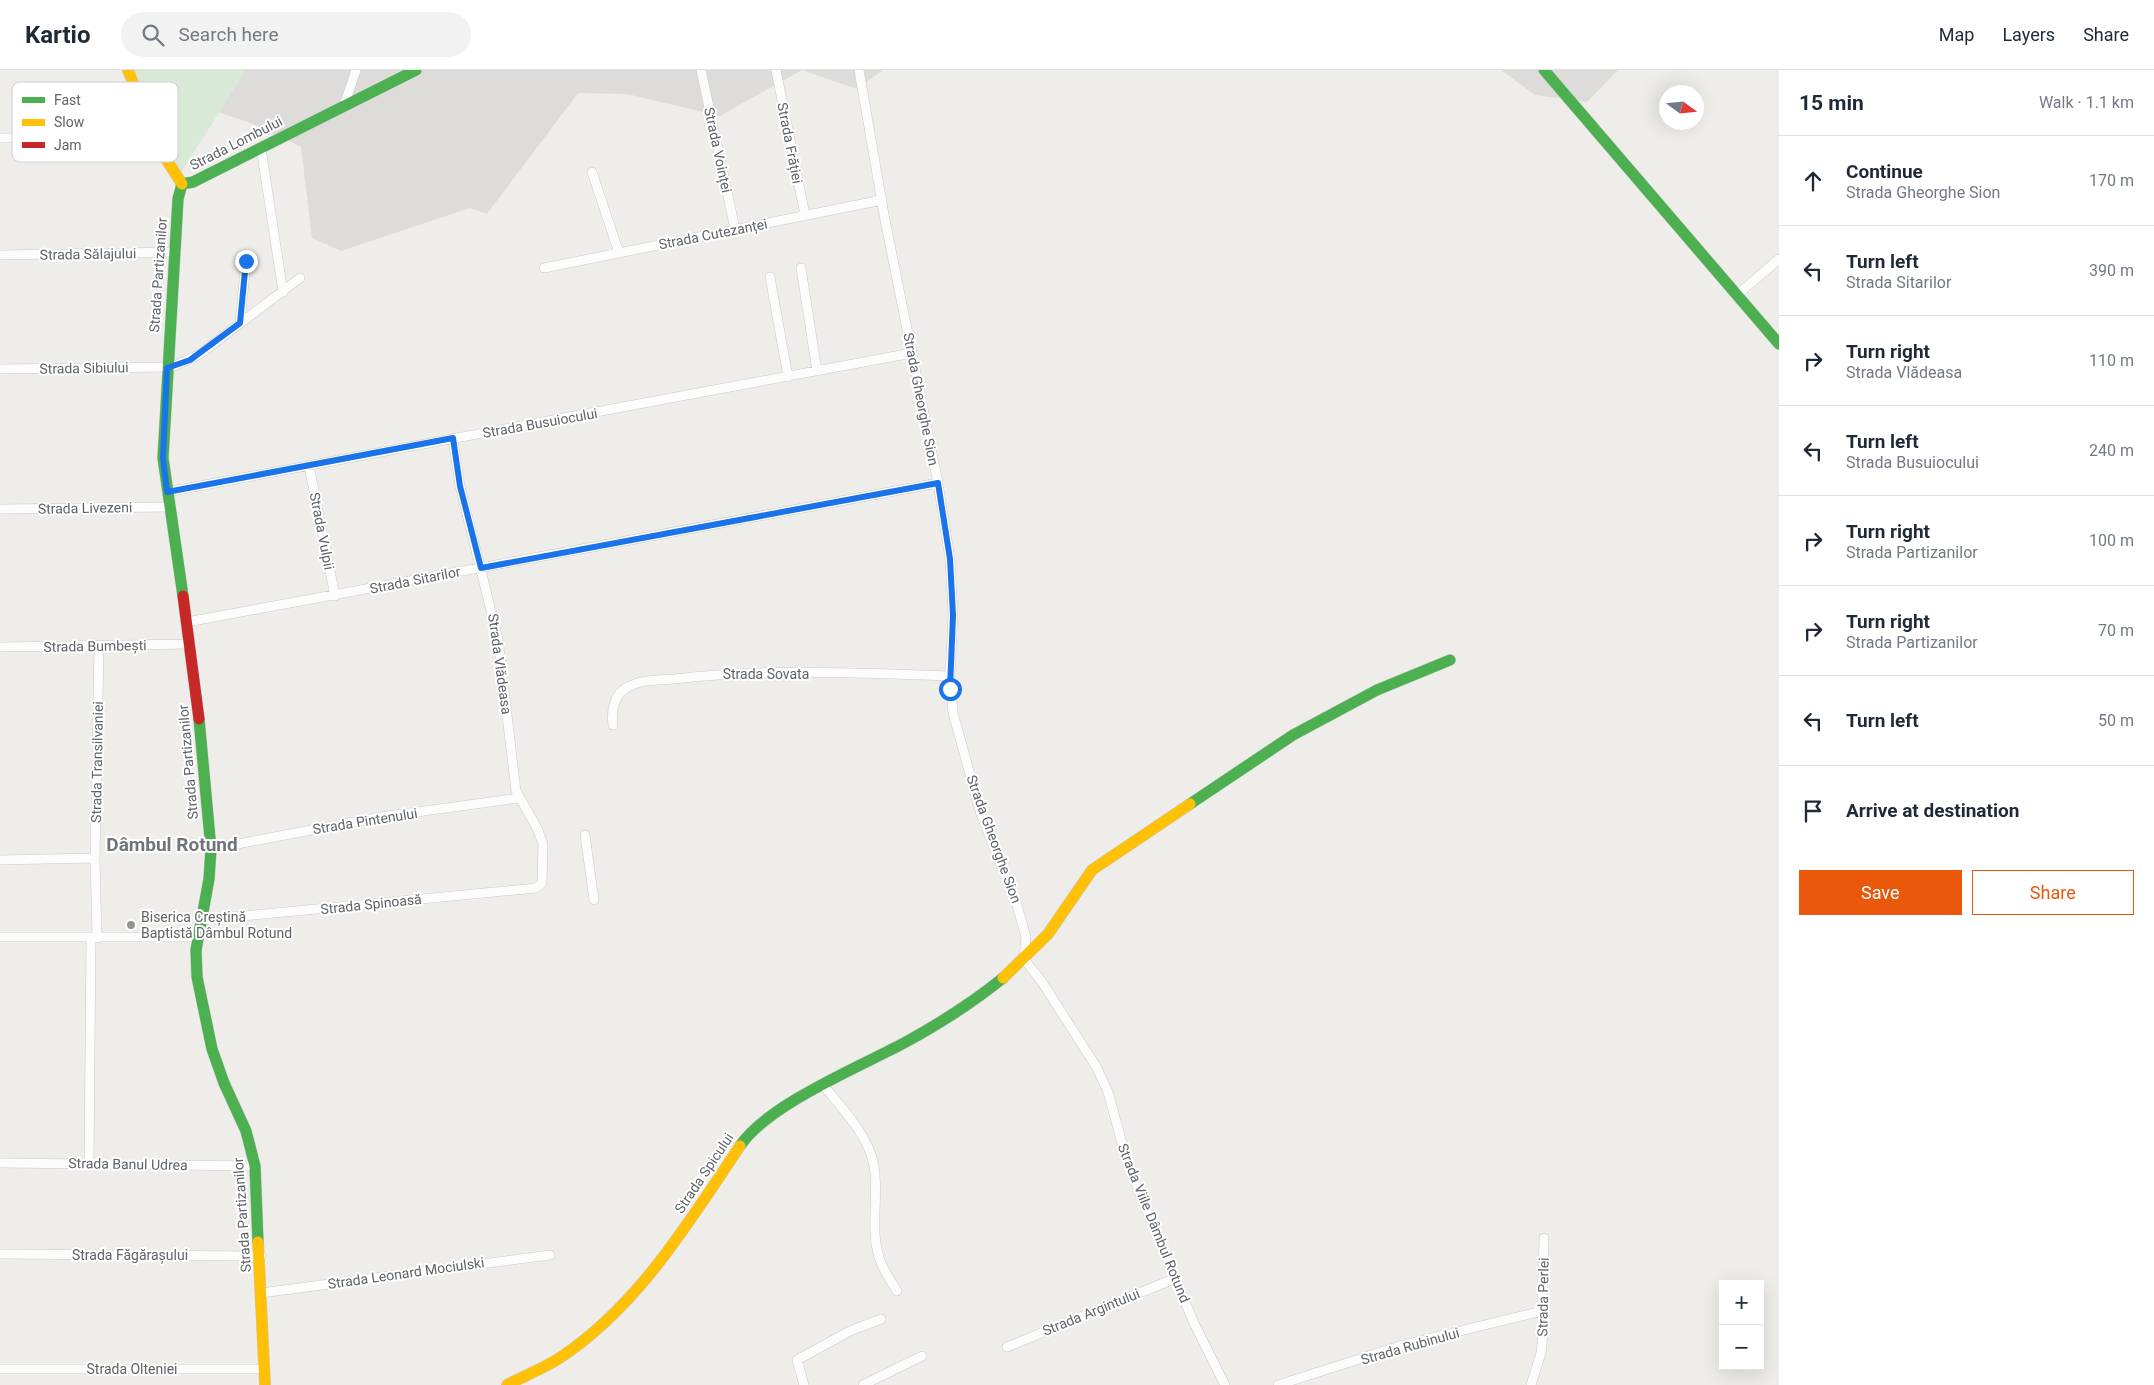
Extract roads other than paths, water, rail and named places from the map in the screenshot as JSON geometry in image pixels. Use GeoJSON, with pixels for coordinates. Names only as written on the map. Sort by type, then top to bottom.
{"type":"FeatureCollection","features":[{"type":"Feature","properties":{"kind":"street","name":"Strada Lombului"},"geometry":{"type":"LineString","coordinates":[[128,70],[133,82]]}},
{"type":"Feature","properties":{"kind":"street"},"geometry":{"type":"LineString","coordinates":[[344,106],[356,70]]}},
{"type":"Feature","properties":{"kind":"street","name":"Strada Lombului"},"geometry":{"type":"LineString","coordinates":[[167,162],[174,175],[182,184],[193,182],[416,70]]}},
{"type":"Feature","properties":{"kind":"street","name":"Strada Voinței"},"geometry":{"type":"LineString","coordinates":[[701,70],[735,229]]}},
{"type":"Feature","properties":{"kind":"street","name":"Strada Frăției"},"geometry":{"type":"LineString","coordinates":[[776,70],[805,215]]}},
{"type":"Feature","properties":{"kind":"street","name":"Strada Gheorghe Sion"},"geometry":{"type":"LineString","coordinates":[[859,70],[882,200],[938,483],[950,559],[953,615],[950,676],[952,713],[981,814],[1018,905],[1026,937],[1024,959]]}},
{"type":"Feature","properties":{"kind":"street"},"geometry":{"type":"LineString","coordinates":[[1544,70],[1779,344]]}},
{"type":"Feature","properties":{"kind":"street"},"geometry":{"type":"LineString","coordinates":[[260,148],[282,292]]}},
{"type":"Feature","properties":{"kind":"street"},"geometry":{"type":"LineString","coordinates":[[592,172],[619,253]]}},
{"type":"Feature","properties":{"kind":"street","name":"Strada Partizanilor"},"geometry":{"type":"LineString","coordinates":[[182,184],[178,199],[163,458],[190,644],[211,849],[209,879],[198,938],[197,977],[212,1049],[224,1083],[246,1131],[256,1166],[265,1385]]}},
{"type":"Feature","properties":{"kind":"street","name":"Strada Cutezanței"},"geometry":{"type":"LineString","coordinates":[[544,268],[882,200]]}},
{"type":"Feature","properties":{"kind":"street","name":"Strada Sălajului"},"geometry":{"type":"LineString","coordinates":[[0,255],[176,252]]}},
{"type":"Feature","properties":{"kind":"street"},"geometry":{"type":"LineString","coordinates":[[1737,295],[1779,259]]}},
{"type":"Feature","properties":{"kind":"street"},"geometry":{"type":"LineString","coordinates":[[240,323],[246,261]]}},
{"type":"Feature","properties":{"kind":"street"},"geometry":{"type":"LineString","coordinates":[[801,268],[817,371]]}},
{"type":"Feature","properties":{"kind":"street"},"geometry":{"type":"LineString","coordinates":[[167,368],[190,360],[300,278]]}},
{"type":"Feature","properties":{"kind":"street"},"geometry":{"type":"LineString","coordinates":[[770,278],[788,377]]}},
{"type":"Feature","properties":{"kind":"street","name":"Strada Busuiocului"},"geometry":{"type":"LineString","coordinates":[[167,492],[912,354]]}},
{"type":"Feature","properties":{"kind":"street","name":"Strada Sibiului"},"geometry":{"type":"LineString","coordinates":[[0,369],[167,368]]}},
{"type":"Feature","properties":{"kind":"street","name":"Strada Vlădeasa"},"geometry":{"type":"LineString","coordinates":[[453,438],[460,486],[498,639],[514,778],[519,798],[541,837],[544,853],[540,886]]}},
{"type":"Feature","properties":{"kind":"street","name":"Strada Vulpii"},"geometry":{"type":"LineString","coordinates":[[309,466],[335,596]]}},
{"type":"Feature","properties":{"kind":"street","name":"Strada Sitarilor"},"geometry":{"type":"LineString","coordinates":[[187,622],[938,483]]}},
{"type":"Feature","properties":{"kind":"street","name":"Strada Livezeni"},"geometry":{"type":"LineString","coordinates":[[0,509],[170,507]]}},
{"type":"Feature","properties":{"kind":"street","name":"Strada Bumbești"},"geometry":{"type":"LineString","coordinates":[[0,647],[190,644]]}},
{"type":"Feature","properties":{"kind":"street","name":"Strada Transilvaniei"},"geometry":{"type":"LineString","coordinates":[[90,1162],[100,646]]}},
{"type":"Feature","properties":{"kind":"street","name":"Strada Spicului"},"geometry":{"type":"LineString","coordinates":[[507,1385],[558,1359],[603,1323],[635,1290],[680,1235],[745,1138],[766,1119],[823,1085],[974,1002],[1009,974],[1024,959],[1051,929],[1086,877],[1100,864],[1293,735],[1377,690],[1450,660]]}},
{"type":"Feature","properties":{"kind":"street","name":"Strada Sovata"},"geometry":{"type":"LineString","coordinates":[[612,725],[613,706],[618,695],[625,688],[644,682],[755,672],[950,676]]}},
{"type":"Feature","properties":{"kind":"street","name":"Strada Pintenului"},"geometry":{"type":"LineString","coordinates":[[211,849],[380,817],[519,798]]}},
{"type":"Feature","properties":{"kind":"street"},"geometry":{"type":"LineString","coordinates":[[586,835],[594,900]]}},
{"type":"Feature","properties":{"kind":"street"},"geometry":{"type":"LineString","coordinates":[[0,860],[95,858]]}},
{"type":"Feature","properties":{"kind":"street","name":"Strada Spinoasă"},"geometry":{"type":"LineString","coordinates":[[201,920],[536,888],[540,886]]}},
{"type":"Feature","properties":{"kind":"street"},"geometry":{"type":"LineString","coordinates":[[0,937],[198,938]]}},
{"type":"Feature","properties":{"kind":"street","name":"Strada Viile Dâmbul Rotund"},"geometry":{"type":"LineString","coordinates":[[1024,959],[1042,982],[1097,1068],[1108,1092],[1125,1154],[1194,1323],[1225,1385]]}},
{"type":"Feature","properties":{"kind":"street"},"geometry":{"type":"LineString","coordinates":[[823,1085],[845,1112],[871,1155],[875,1177],[879,1259],[897,1291]]}},
{"type":"Feature","properties":{"kind":"street","name":"Strada Banul Udrea"},"geometry":{"type":"LineString","coordinates":[[0,1163],[90,1162],[256,1166]]}},
{"type":"Feature","properties":{"kind":"street","name":"Strada Perlei"},"geometry":{"type":"LineString","coordinates":[[1532,1385],[1541,1353],[1544,1326],[1542,1311],[1544,1238]]}},
{"type":"Feature","properties":{"kind":"street","name":"Strada Făgărașului"},"geometry":{"type":"LineString","coordinates":[[0,1254],[261,1256]]}},
{"type":"Feature","properties":{"kind":"street","name":"Strada Leonard Mociulski"},"geometry":{"type":"LineString","coordinates":[[262,1293],[550,1255]]}},
{"type":"Feature","properties":{"kind":"street","name":"Strada Argintului"},"geometry":{"type":"LineString","coordinates":[[1007,1347],[1176,1278]]}},
{"type":"Feature","properties":{"kind":"street","name":"Strada Rubinului"},"geometry":{"type":"LineString","coordinates":[[1278,1385],[1403,1345],[1542,1311]]}},
{"type":"Feature","properties":{"kind":"street"},"geometry":{"type":"LineString","coordinates":[[804,1385],[797,1360],[850,1331],[881,1319]]}},
{"type":"Feature","properties":{"kind":"street"},"geometry":{"type":"LineString","coordinates":[[863,1385],[922,1356]]}},
{"type":"Feature","properties":{"kind":"street","name":"Strada Olteniei"},"geometry":{"type":"LineString","coordinates":[[0,1370],[264,1370]]}},
{"type":"Feature","properties":{"kind":"place","name":"Biserica Creștină Baptistă Dâmbul Rotund"},"geometry":{"type":"Point","coordinates":[131,925]}},
{"type":"Feature","properties":{"kind":"district","name":"Dâmbul Rotund"},"geometry":{"type":"Point","coordinates":[172,844]}}]}
